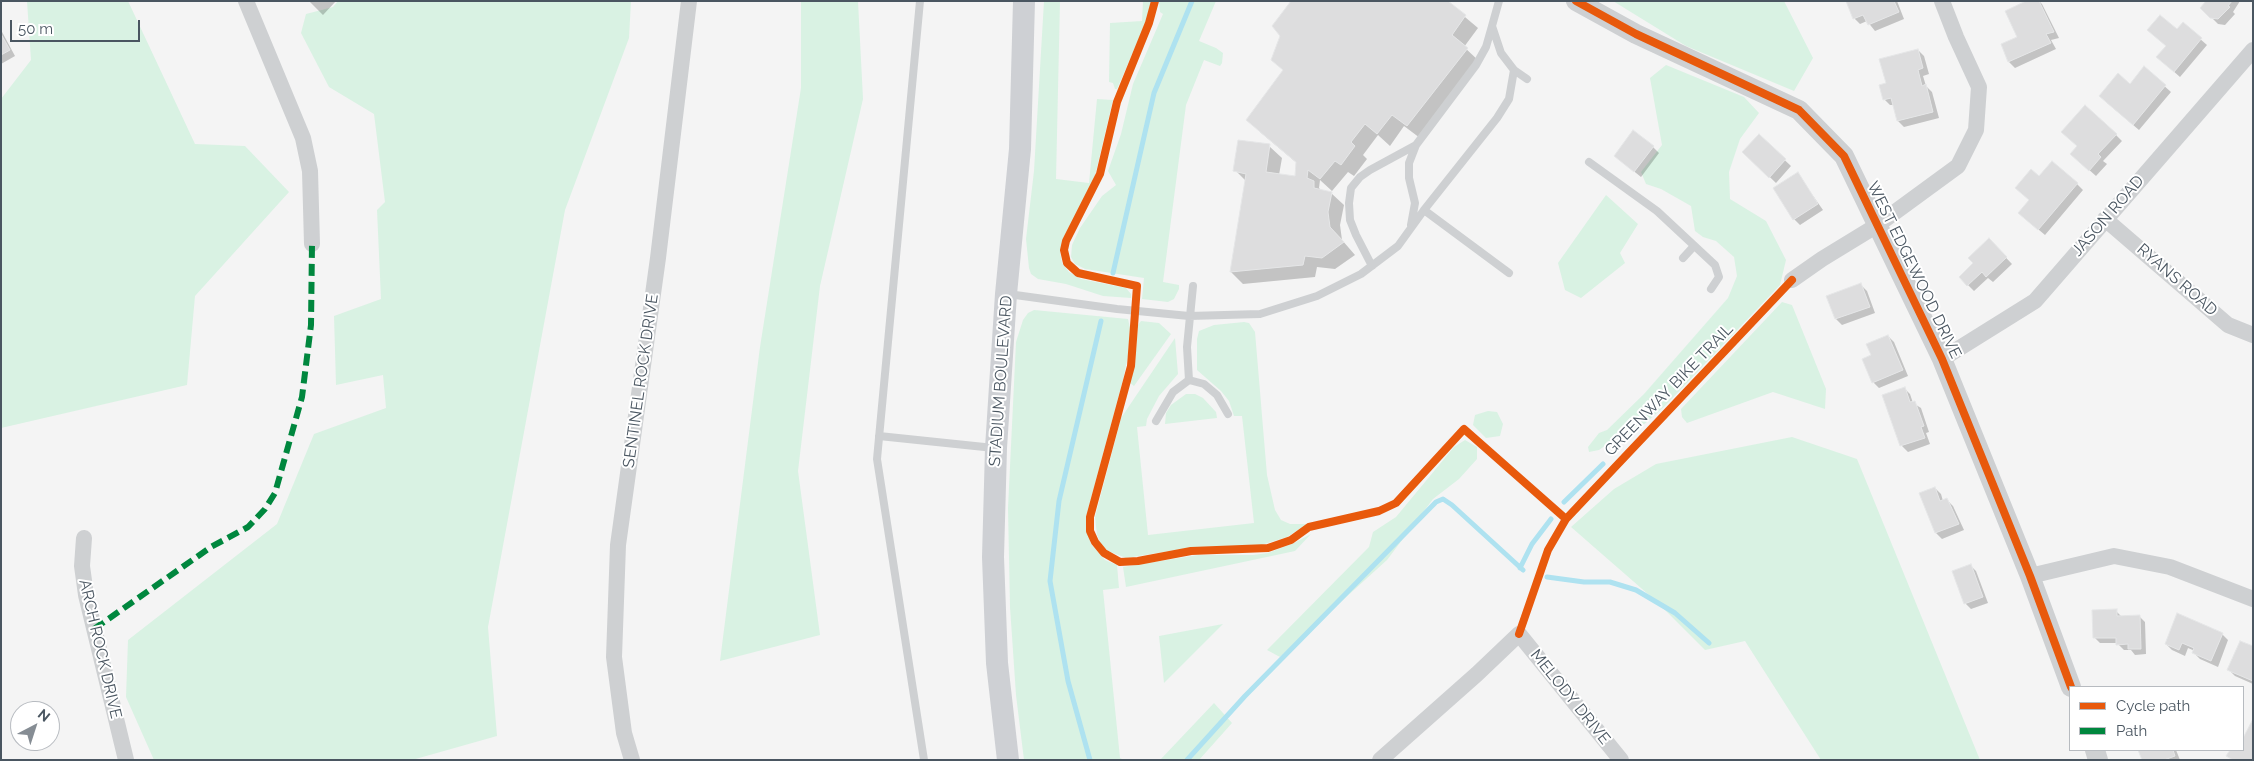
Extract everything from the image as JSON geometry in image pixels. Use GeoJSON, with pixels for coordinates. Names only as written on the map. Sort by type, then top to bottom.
{"type":"FeatureCollection","features":[{"type":"Feature","properties":{"kind":"main road","name":"STADIUM BOULEVARD"},"geometry":{"type":"LineString","coordinates":[[1008,760],[997,663],[993,557],[996,448],[1006,294],[1020,149],[1024,1]]}},
{"type":"Feature","properties":{"kind":"street"},"geometry":{"type":"LineString","coordinates":[[246,1],[303,138],[310,171],[312,244]]}},
{"type":"Feature","properties":{"kind":"street","name":"SENTINEL ROCK DRIVE"},"geometry":{"type":"LineString","coordinates":[[632,760],[624,733],[614,657],[618,545],[658,258],[689,1]]}},
{"type":"Feature","properties":{"kind":"street","name":"WEST EDGEWOOD DRIVE"},"geometry":{"type":"LineString","coordinates":[[1576,1],[1636,34],[1800,110],[1844,156],[1876,226],[1942,359],[2030,576],[2072,686]]}},
{"type":"Feature","properties":{"kind":"street"},"geometry":{"type":"LineString","coordinates":[[1792,280],[1876,226],[1958,166],[1976,130],[1979,87],[1942,1]]}},
{"type":"Feature","properties":{"kind":"street","name":"JASON ROAD"},"geometry":{"type":"LineString","coordinates":[[1942,359],[2035,301],[2105,218],[2253,50]]}},
{"type":"Feature","properties":{"kind":"street","name":"RYANS ROAD"},"geometry":{"type":"LineString","coordinates":[[2105,218],[2228,325],[2253,335]]}},
{"type":"Feature","properties":{"kind":"street","name":"ARCH ROCK DRIVE"},"geometry":{"type":"LineString","coordinates":[[84,538],[82,566],[86,595],[126,760]]}},
{"type":"Feature","properties":{"kind":"street"},"geometry":{"type":"LineString","coordinates":[[2030,576],[2114,556],[2170,567],[2253,599]]}},
{"type":"Feature","properties":{"kind":"street","name":"MELODY DRIVE"},"geometry":{"type":"LineString","coordinates":[[1380,760],[1519,634],[1621,760]]}},
{"type":"Feature","properties":{"kind":"lane"},"geometry":{"type":"LineString","coordinates":[[920,1],[877,459],[924,760]]}},
{"type":"Feature","properties":{"kind":"lane"},"geometry":{"type":"LineString","coordinates":[[1410,229],[1414,203],[1409,178],[1409,163],[1416,145],[1476,65],[1486,47],[1499,1]]}},
{"type":"Feature","properties":{"kind":"lane"},"geometry":{"type":"LineString","coordinates":[[1492,26],[1502,53],[1514,70],[1527,79]]}},
{"type":"Feature","properties":{"kind":"lane"},"geometry":{"type":"LineString","coordinates":[[1006,294],[1117,309],[1189,316],[1262,314],[1317,296],[1361,274],[1398,246],[1497,118],[1508,99],[1514,70]]}},
{"type":"Feature","properties":{"kind":"lane"},"geometry":{"type":"LineString","coordinates":[[1372,266],[1350,220],[1348,203],[1351,188],[1360,177],[1370,170],[1416,145]]}},
{"type":"Feature","properties":{"kind":"lane"},"geometry":{"type":"LineString","coordinates":[[1589,162],[1657,211],[1715,265],[1718,277],[1711,289]]}},
{"type":"Feature","properties":{"kind":"lane"},"geometry":{"type":"LineString","coordinates":[[1424,210],[1509,273]]}},
{"type":"Feature","properties":{"kind":"lane"},"geometry":{"type":"LineString","coordinates":[[1684,258],[1694,246]]}},
{"type":"Feature","properties":{"kind":"lane"},"geometry":{"type":"LineString","coordinates":[[1188,380],[1187,347],[1193,286]]}},
{"type":"Feature","properties":{"kind":"lane"},"geometry":{"type":"LineString","coordinates":[[1188,380],[1204,384],[1217,394],[1228,414]]}},
{"type":"Feature","properties":{"kind":"lane"},"geometry":{"type":"LineString","coordinates":[[1156,421],[1173,392],[1188,380]]}},
{"type":"Feature","properties":{"kind":"lane"},"geometry":{"type":"LineString","coordinates":[[879,436],[996,448]]}},
{"type":"Feature","properties":{"kind":"green space"},"geometry":{"type":"Polygon","coordinates":[[[27,1],[128,1],[195,144],[245,146],[289,192],[195,296],[187,385],[1,428],[1,99],[31,60],[27,1]]]}},
{"type":"Feature","properties":{"kind":"green space"},"geometry":{"type":"Polygon","coordinates":[[[338,1],[631,1],[629,38],[565,210],[488,627],[497,736],[412,760],[154,760],[126,697],[128,640],[277,524],[314,434],[386,408],[383,375],[336,385],[334,316],[381,299],[377,210],[385,202],[374,114],[329,87],[301,33],[306,14],[333,7],[338,1]]]}},
{"type":"Feature","properties":{"kind":"green space"},"geometry":{"type":"Polygon","coordinates":[[[801,1],[858,1],[863,99],[820,286],[798,471],[820,635],[720,661],[760,347],[801,88],[801,1]]]}},
{"type":"Feature","properties":{"kind":"green space"},"geometry":{"type":"Polygon","coordinates":[[[1044,1],[1060,1],[1056,179],[1089,183],[1097,99],[1113,100],[1094,180],[1062,241],[1060,252],[1062,263],[1069,272],[1081,279],[1126,288],[1131,294],[1131,298],[1103,296],[1066,284],[1038,279],[1031,274],[1029,268],[1026,239],[1034,171],[1044,1]]]}},
{"type":"Feature","properties":{"kind":"green space"},"geometry":{"type":"Polygon","coordinates":[[[1143,1],[1151,1],[1147,20],[1117,89],[1115,89],[1113,83],[1109,82],[1110,23],[1142,21],[1143,1]]]}},
{"type":"Feature","properties":{"kind":"green space"},"geometry":{"type":"Polygon","coordinates":[[[1159,1],[1216,1],[1199,41],[1223,53],[1220,66],[1204,60],[1186,105],[1163,282],[1179,285],[1179,289],[1174,299],[1168,302],[1142,299],[1144,278],[1085,269],[1075,264],[1071,257],[1072,245],[1080,228],[1102,196],[1116,185],[1108,171],[1121,134],[1133,84],[1163,14],[1160,12],[1159,1]]]}},
{"type":"Feature","properties":{"kind":"green space"},"geometry":{"type":"Polygon","coordinates":[[[1613,1],[1784,1],[1813,58],[1794,91],[1686,46],[1613,1]]]}},
{"type":"Feature","properties":{"kind":"green space"},"geometry":{"type":"Polygon","coordinates":[[[1666,65],[1744,97],[1759,113],[1740,139],[1729,172],[1730,199],[1766,221],[1786,260],[1780,285],[1664,407],[1635,432],[1616,438],[1599,450],[1589,452],[1588,447],[1599,433],[1607,430],[1644,394],[1728,298],[1737,276],[1734,257],[1716,241],[1703,237],[1695,231],[1691,206],[1661,189],[1646,184],[1641,172],[1662,145],[1650,78],[1666,65]]]}},
{"type":"Feature","properties":{"kind":"green space"},"geometry":{"type":"Polygon","coordinates":[[[1606,195],[1638,224],[1620,253],[1625,263],[1581,298],[1565,290],[1558,263],[1606,195]]]}},
{"type":"Feature","properties":{"kind":"green space"},"geometry":{"type":"Polygon","coordinates":[[[1782,302],[1792,305],[1826,389],[1825,409],[1773,392],[1687,423],[1682,417],[1681,409],[1782,302]]]}},
{"type":"Feature","properties":{"kind":"green space"},"geometry":{"type":"Polygon","coordinates":[[[1034,310],[1128,319],[1130,328],[1128,356],[1123,380],[1086,517],[1086,528],[1091,544],[1105,560],[1117,565],[1119,588],[1103,590],[1120,758],[1124,760],[1024,760],[1016,695],[1010,607],[1008,508],[1016,342],[1023,320],[1028,313],[1034,310]]]}},
{"type":"Feature","properties":{"kind":"green space"},"geometry":{"type":"Polygon","coordinates":[[[1141,321],[1159,323],[1171,334],[1134,386],[1130,383],[1135,364],[1138,325],[1141,321]]]}},
{"type":"Feature","properties":{"kind":"green space"},"geometry":{"type":"Polygon","coordinates":[[[1249,323],[1255,332],[1267,475],[1275,510],[1281,520],[1290,524],[1307,524],[1287,537],[1258,546],[1195,547],[1126,558],[1108,551],[1101,544],[1097,535],[1095,517],[1121,418],[1175,338],[1178,374],[1159,396],[1147,419],[1146,426],[1137,427],[1148,535],[1254,523],[1242,416],[1234,416],[1229,401],[1221,391],[1197,370],[1197,339],[1199,331],[1214,325],[1249,323]]]}},
{"type":"Feature","properties":{"kind":"green space"},"geometry":{"type":"Polygon","coordinates":[[[1186,394],[1195,394],[1203,398],[1216,412],[1217,418],[1165,424],[1166,413],[1171,405],[1186,394]]]}},
{"type":"Feature","properties":{"kind":"green space"},"geometry":{"type":"Polygon","coordinates":[[[1488,411],[1497,412],[1503,424],[1500,436],[1486,438],[1473,425],[1475,415],[1488,411]]]}},
{"type":"Feature","properties":{"kind":"green space"},"geometry":{"type":"Polygon","coordinates":[[[1792,437],[1857,459],[1980,760],[1821,760],[1745,641],[1705,650],[1657,602],[1571,527],[1614,489],[1656,464],[1792,437]]]}},
{"type":"Feature","properties":{"kind":"green space"},"geometry":{"type":"Polygon","coordinates":[[[1465,440],[1477,447],[1477,459],[1459,479],[1433,499],[1387,560],[1280,657],[1267,650],[1369,547],[1373,532],[1396,517],[1454,447],[1465,440]]]}},
{"type":"Feature","properties":{"kind":"green space"},"geometry":{"type":"Polygon","coordinates":[[[1311,534],[1295,551],[1126,587],[1123,567],[1198,555],[1253,555],[1268,553],[1311,534]]]}},
{"type":"Feature","properties":{"kind":"green space"},"geometry":{"type":"Polygon","coordinates":[[[1223,624],[1164,683],[1159,636],[1223,624]]]}},
{"type":"Feature","properties":{"kind":"green space"},"geometry":{"type":"Polygon","coordinates":[[[1214,703],[1232,723],[1199,760],[1160,760],[1214,703]]]}},
{"type":"Feature","properties":{"kind":"building"},"geometry":{"type":"Polygon","coordinates":[[[1291,1],[1448,1],[1466,15],[1452,35],[1468,48],[1407,126],[1392,115],[1377,134],[1365,124],[1351,142],[1355,146],[1341,165],[1335,161],[1320,179],[1308,170],[1307,178],[1314,181],[1314,188],[1332,192],[1328,212],[1330,227],[1344,242],[1322,258],[1305,256],[1303,265],[1230,272],[1246,174],[1233,171],[1238,140],[1270,144],[1266,172],[1295,176],[1296,162],[1246,120],[1283,70],[1271,60],[1280,36],[1272,26],[1291,1]]]}},
{"type":"Feature","properties":{"kind":"building"},"geometry":{"type":"Polygon","coordinates":[[[1846,1],[1894,1],[1899,12],[1868,25],[1863,15],[1853,19],[1846,1]]]}},
{"type":"Feature","properties":{"kind":"building"},"geometry":{"type":"Polygon","coordinates":[[[2026,1],[2039,1],[2054,32],[2046,34],[2051,43],[2008,62],[2001,44],[2017,37],[2005,11],[2026,1]]]}},
{"type":"Feature","properties":{"kind":"building"},"geometry":{"type":"Polygon","coordinates":[[[2206,1],[2232,1],[2228,6],[2230,7],[2218,19],[2210,18],[2200,8],[2206,1]]]}},
{"type":"Feature","properties":{"kind":"building"},"geometry":{"type":"Polygon","coordinates":[[[2160,15],[2177,29],[2183,22],[2202,38],[2174,72],[2156,57],[2166,46],[2147,30],[2160,15]]]}},
{"type":"Feature","properties":{"kind":"building"},"geometry":{"type":"Polygon","coordinates":[[[1,34],[10,50],[1,55],[1,34]]]}},
{"type":"Feature","properties":{"kind":"building"},"geometry":{"type":"Polygon","coordinates":[[[1918,49],[1923,68],[1918,70],[1922,86],[1926,84],[1933,112],[1897,121],[1891,98],[1883,100],[1879,85],[1886,83],[1879,59],[1918,49]]]}},
{"type":"Feature","properties":{"kind":"building"},"geometry":{"type":"Polygon","coordinates":[[[2144,66],[2166,85],[2133,125],[2099,96],[2118,73],[2130,84],[2144,66]]]}},
{"type":"Feature","properties":{"kind":"building"},"geometry":{"type":"Polygon","coordinates":[[[2085,105],[2117,134],[2098,154],[2101,157],[2089,171],[2070,154],[2077,146],[2061,132],[2085,105]]]}},
{"type":"Feature","properties":{"kind":"building"},"geometry":{"type":"Polygon","coordinates":[[[1633,130],[1654,146],[1634,172],[1614,156],[1633,130]]]}},
{"type":"Feature","properties":{"kind":"building"},"geometry":{"type":"Polygon","coordinates":[[[1759,134],[1786,159],[1769,178],[1742,152],[1759,134]]]}},
{"type":"Feature","properties":{"kind":"building"},"geometry":{"type":"Polygon","coordinates":[[[2052,161],[2078,183],[2038,230],[2018,213],[2029,200],[2015,188],[2031,169],[2039,176],[2052,161]]]}},
{"type":"Feature","properties":{"kind":"building"},"geometry":{"type":"Polygon","coordinates":[[[1798,172],[1818,204],[1793,220],[1773,188],[1798,172]]]}},
{"type":"Feature","properties":{"kind":"building"},"geometry":{"type":"Polygon","coordinates":[[[1989,238],[2007,257],[1986,277],[1982,272],[1967,286],[1959,277],[1973,263],[1968,258],[1989,238]]]}},
{"type":"Feature","properties":{"kind":"building"},"geometry":{"type":"Polygon","coordinates":[[[1861,283],[1870,307],[1835,319],[1826,296],[1861,283]]]}},
{"type":"Feature","properties":{"kind":"building"},"geometry":{"type":"Polygon","coordinates":[[[1888,335],[1903,370],[1872,383],[1862,359],[1871,355],[1866,344],[1888,335]]]}},
{"type":"Feature","properties":{"kind":"building"},"geometry":{"type":"Polygon","coordinates":[[[1905,387],[1910,402],[1915,401],[1924,426],[1921,427],[1925,438],[1900,446],[1882,395],[1905,387]]]}},
{"type":"Feature","properties":{"kind":"building"},"geometry":{"type":"Polygon","coordinates":[[[1935,487],[1940,501],[1947,498],[1959,524],[1935,533],[1919,493],[1935,487]]]}},
{"type":"Feature","properties":{"kind":"building"},"geometry":{"type":"Polygon","coordinates":[[[1971,564],[1983,597],[1964,604],[1952,571],[1971,564]]]}},
{"type":"Feature","properties":{"kind":"building"},"geometry":{"type":"Polygon","coordinates":[[[2117,609],[2117,616],[2140,615],[2141,649],[2128,649],[2128,644],[2116,645],[2116,638],[2093,638],[2092,610],[2117,609]]]}},
{"type":"Feature","properties":{"kind":"building"},"geometry":{"type":"Polygon","coordinates":[[[2177,613],[2223,633],[2211,661],[2192,653],[2194,648],[2182,643],[2179,650],[2165,644],[2177,613]]]}},
{"type":"Feature","properties":{"kind":"building"},"geometry":{"type":"Polygon","coordinates":[[[2240,641],[2253,646],[2253,681],[2227,670],[2240,641]]]}},
{"type":"Feature","properties":{"kind":"building"},"geometry":{"type":"Polygon","coordinates":[[[2253,719],[2253,760],[2233,760],[2226,756],[2229,751],[2244,751],[2244,736],[2253,719]]]}},
{"type":"Feature","properties":{"kind":"building"},"geometry":{"type":"Polygon","coordinates":[[[2138,751],[2173,751],[2175,756],[2164,760],[2142,760],[2138,751]]]}},
{"type":"Feature","properties":{"kind":"waterway"},"geometry":{"type":"LineString","coordinates":[[1113,273],[1154,93],[1192,1]]}},
{"type":"Feature","properties":{"kind":"waterway"},"geometry":{"type":"LineString","coordinates":[[1090,760],[1068,681],[1050,581],[1059,501],[1101,321]]}},
{"type":"Feature","properties":{"kind":"waterway"},"geometry":{"type":"LineString","coordinates":[[1564,502],[1603,464]]}},
{"type":"Feature","properties":{"kind":"waterway"},"geometry":{"type":"LineString","coordinates":[[1187,760],[1245,696],[1436,502],[1443,499],[1452,505],[1523,570]]}},
{"type":"Feature","properties":{"kind":"waterway"},"geometry":{"type":"LineString","coordinates":[[1520,568],[1532,544],[1551,519]]}},
{"type":"Feature","properties":{"kind":"waterway"},"geometry":{"type":"LineString","coordinates":[[1547,577],[1584,582],[1610,582],[1636,590],[1675,613],[1709,643]]}},
{"type":"Feature","properties":{"kind":"marked path"},"geometry":{"type":"LineString","coordinates":[[94,629],[211,547],[248,527],[265,509],[275,493],[302,397],[311,325],[312,244]]}},
{"type":"Feature","properties":{"kind":"cycle path"},"geometry":{"type":"LineString","coordinates":[[1155,1],[1149,23],[1117,102],[1100,174],[1066,241],[1064,250],[1067,263],[1078,273],[1137,286],[1131,366],[1090,517],[1090,531],[1095,542],[1104,553],[1120,562],[1138,561],[1191,551],[1268,548],[1291,540],[1309,527],[1379,511],[1396,503],[1464,429],[1566,519]]}},
{"type":"Feature","properties":{"kind":"cycle path"},"geometry":{"type":"LineString","coordinates":[[1576,1],[1636,34],[1799,110],[1844,156],[1942,359],[2030,576],[2071,686]]}},
{"type":"Feature","properties":{"kind":"cycle path","name":"GREENWAY BIKE TRAIL"},"geometry":{"type":"LineString","coordinates":[[1519,634],[1548,550],[1566,519],[1792,280]]}}]}
